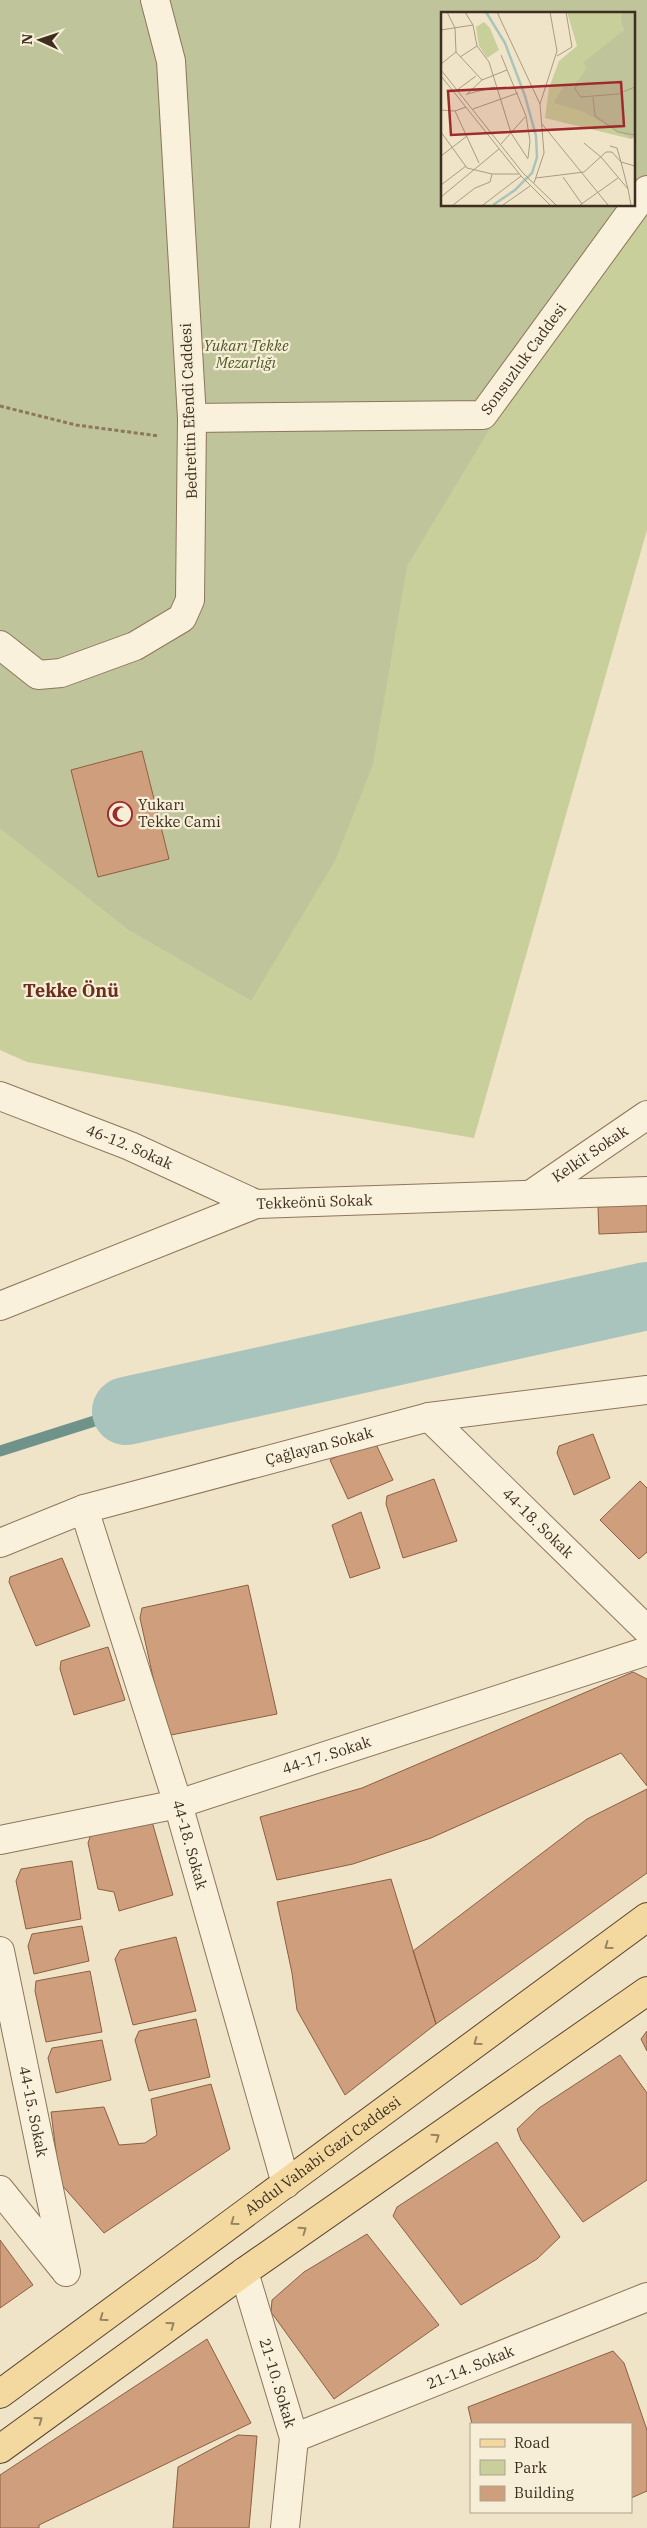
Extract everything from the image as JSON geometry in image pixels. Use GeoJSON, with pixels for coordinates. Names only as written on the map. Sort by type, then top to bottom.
{"type":"FeatureCollection","features":[{"type":"Feature","properties":{"kind":"main road","name":"Abdul Vahabi Gazi Caddesi"},"geometry":{"type":"LineString","coordinates":[[0,2394],[647,1917]]}},
{"type":"Feature","properties":{"kind":"main road"},"geometry":{"type":"LineString","coordinates":[[0,2449],[244,2272],[647,1991]]}},
{"type":"Feature","properties":{"kind":"street","name":"Bedrettin Efendi Caddesi"},"geometry":{"type":"LineString","coordinates":[[0,645],[38,675],[61,673],[135,646],[182,618],[190,600],[192,429],[172,61],[155,0]]}},
{"type":"Feature","properties":{"kind":"street","name":"Sonsuzluk Caddesi"},"geometry":{"type":"LineString","coordinates":[[192,429],[483,415],[647,190]]}},
{"type":"Feature","properties":{"kind":"street","name":"46-12. Sokak"},"geometry":{"type":"LineString","coordinates":[[0,1096],[130,1146],[256,1204]]}},
{"type":"Feature","properties":{"kind":"street","name":"Kelkit Sokak"},"geometry":{"type":"LineString","coordinates":[[533,1193],[647,1115]]}},
{"type":"Feature","properties":{"kind":"street","name":"Tekkeönü Sokak"},"geometry":{"type":"LineString","coordinates":[[0,1306],[256,1204],[533,1193],[647,1191]]}},
{"type":"Feature","properties":{"kind":"street","name":"Çağlayan Sokak"},"geometry":{"type":"LineString","coordinates":[[0,1543],[84,1509],[428,1417],[647,1390]]}},
{"type":"Feature","properties":{"kind":"street","name":"44-18. Sokak"},"geometry":{"type":"LineString","coordinates":[[428,1417],[647,1630]]}},
{"type":"Feature","properties":{"kind":"street","name":"44-18. Sokak"},"geometry":{"type":"LineString","coordinates":[[84,1509],[178,1804],[286,2184]]}},
{"type":"Feature","properties":{"kind":"street","name":"44-17. Sokak"},"geometry":{"type":"LineString","coordinates":[[0,1840],[178,1804],[647,1651]]}},
{"type":"Feature","properties":{"kind":"street","name":"44-15. Sokak"},"geometry":{"type":"LineString","coordinates":[[0,1951],[66,2272],[0,2190]]}},
{"type":"Feature","properties":{"kind":"street","name":"21-10. Sokak"},"geometry":{"type":"LineString","coordinates":[[244,2272],[294,2438],[285,2528]]}},
{"type":"Feature","properties":{"kind":"street","name":"21-14. Sokak"},"geometry":{"type":"LineString","coordinates":[[294,2438],[647,2297]]}},
{"type":"Feature","properties":{"kind":"path"},"geometry":{"type":"LineString","coordinates":[[0,406],[76,425],[192,429]]}},
{"type":"Feature","properties":{"kind":"green space","name":"Yukarı Tekke Mezarlığı"},"geometry":{"type":"Polygon","coordinates":[[[0,0],[647,0],[647,211],[501,410],[407,566],[373,764],[335,861],[251,1001],[128,930],[0,829],[0,0]]]}},
{"type":"Feature","properties":{"kind":"green space"},"geometry":{"type":"Polygon","coordinates":[[[647,211],[647,530],[474,1138],[27,1062],[0,1050],[0,829],[128,930],[251,1001],[390,559],[647,211]]]}},
{"type":"Feature","properties":{"kind":"building","name":"Yukarı Tekke Cami"},"geometry":{"type":"Polygon","coordinates":[[[142,751],[169,859],[98,877],[71,770],[142,751]]]}},
{"type":"Feature","properties":{"kind":"building"},"geometry":{"type":"Polygon","coordinates":[[[647,1202],[647,1232],[599,1234],[598,1207],[647,1202]]]}},
{"type":"Feature","properties":{"kind":"building"},"geometry":{"type":"Polygon","coordinates":[[[593,1434],[610,1478],[574,1495],[557,1453],[559,1446],[593,1434]]]}},
{"type":"Feature","properties":{"kind":"building"},"geometry":{"type":"Polygon","coordinates":[[[373,1438],[393,1480],[348,1499],[330,1460],[373,1438]]]}},
{"type":"Feature","properties":{"kind":"building"},"geometry":{"type":"Polygon","coordinates":[[[434,1479],[457,1541],[403,1558],[386,1504],[387,1496],[434,1479]]]}},
{"type":"Feature","properties":{"kind":"building"},"geometry":{"type":"Polygon","coordinates":[[[640,1481],[647,1488],[647,1552],[639,1559],[600,1520],[640,1481]]]}},
{"type":"Feature","properties":{"kind":"building"},"geometry":{"type":"Polygon","coordinates":[[[361,1512],[380,1568],[350,1578],[332,1525],[361,1512]]]}},
{"type":"Feature","properties":{"kind":"building"},"geometry":{"type":"Polygon","coordinates":[[[62,1558],[90,1626],[36,1646],[9,1582],[10,1577],[62,1558]]]}},
{"type":"Feature","properties":{"kind":"building"},"geometry":{"type":"Polygon","coordinates":[[[248,1585],[277,1714],[166,1736],[140,1618],[142,1608],[248,1585]]]}},
{"type":"Feature","properties":{"kind":"building"},"geometry":{"type":"Polygon","coordinates":[[[108,1647],[125,1700],[74,1715],[60,1669],[61,1661],[108,1647]]]}},
{"type":"Feature","properties":{"kind":"building"},"geometry":{"type":"Polygon","coordinates":[[[633,1672],[647,1679],[647,1786],[621,1753],[431,1838],[353,1864],[277,1880],[260,1817],[362,1788],[633,1672]]]}},
{"type":"Feature","properties":{"kind":"building"},"geometry":{"type":"Polygon","coordinates":[[[647,1789],[647,1873],[436,2024],[413,1951],[587,1819],[647,1789]]]}},
{"type":"Feature","properties":{"kind":"building"},"geometry":{"type":"Polygon","coordinates":[[[151,1818],[173,1895],[119,1911],[114,1892],[98,1889],[88,1843],[91,1834],[151,1818]]]}},
{"type":"Feature","properties":{"kind":"building"},"geometry":{"type":"Polygon","coordinates":[[[72,1861],[81,1919],[26,1929],[16,1881],[21,1869],[72,1861]]]}},
{"type":"Feature","properties":{"kind":"building"},"geometry":{"type":"Polygon","coordinates":[[[391,1879],[436,2024],[345,2095],[297,2010],[292,1973],[277,1902],[391,1879]]]}},
{"type":"Feature","properties":{"kind":"building"},"geometry":{"type":"Polygon","coordinates":[[[82,1926],[89,1961],[34,1974],[28,1946],[32,1934],[82,1926]]]}},
{"type":"Feature","properties":{"kind":"building"},"geometry":{"type":"Polygon","coordinates":[[[176,1937],[196,2011],[133,2025],[115,1959],[120,1950],[176,1937]]]}},
{"type":"Feature","properties":{"kind":"building"},"geometry":{"type":"Polygon","coordinates":[[[90,1971],[102,2032],[46,2042],[35,1991],[36,1981],[90,1971]]]}},
{"type":"Feature","properties":{"kind":"building"},"geometry":{"type":"Polygon","coordinates":[[[196,2019],[210,2077],[149,2091],[135,2040],[139,2031],[196,2019]]]}},
{"type":"Feature","properties":{"kind":"building"},"geometry":{"type":"Polygon","coordinates":[[[647,2031],[647,2051],[641,2039],[647,2031]]]}},
{"type":"Feature","properties":{"kind":"building"},"geometry":{"type":"Polygon","coordinates":[[[102,2040],[111,2080],[56,2093],[48,2058],[52,2048],[102,2040]]]}},
{"type":"Feature","properties":{"kind":"building"},"geometry":{"type":"Polygon","coordinates":[[[620,2055],[647,2093],[647,2180],[583,2222],[521,2140],[517,2129],[539,2108],[620,2055]]]}},
{"type":"Feature","properties":{"kind":"building"},"geometry":{"type":"Polygon","coordinates":[[[211,2084],[230,2149],[104,2233],[60,2183],[51,2112],[104,2107],[119,2145],[145,2143],[157,2135],[151,2099],[211,2084]]]}},
{"type":"Feature","properties":{"kind":"building"},"geometry":{"type":"Polygon","coordinates":[[[497,2142],[560,2237],[537,2259],[461,2305],[393,2216],[397,2207],[497,2142]]]}},
{"type":"Feature","properties":{"kind":"building"},"geometry":{"type":"Polygon","coordinates":[[[367,2234],[439,2325],[334,2399],[271,2312],[272,2300],[304,2272],[367,2234]]]}},
{"type":"Feature","properties":{"kind":"building"},"geometry":{"type":"Polygon","coordinates":[[[0,2240],[33,2285],[0,2308],[0,2240]]]}},
{"type":"Feature","properties":{"kind":"building"},"geometry":{"type":"Polygon","coordinates":[[[207,2339],[251,2423],[39,2525],[39,2528],[0,2528],[0,2475],[207,2339]]]}},
{"type":"Feature","properties":{"kind":"building"},"geometry":{"type":"Polygon","coordinates":[[[613,2351],[624,2363],[647,2430],[647,2491],[632,2498],[632,2423],[472,2423],[468,2407],[613,2351]]]}},
{"type":"Feature","properties":{"kind":"building"},"geometry":{"type":"Polygon","coordinates":[[[238,2435],[257,2436],[249,2528],[173,2528],[178,2467],[238,2435]]]}},
{"type":"Feature","properties":{"kind":"waterway"},"geometry":{"type":"LineString","coordinates":[[126,1411],[647,1296]]}},
{"type":"Feature","properties":{"kind":"waterway"},"geometry":{"type":"LineString","coordinates":[[0,1451],[126,1411]]}},
{"type":"Feature","properties":{"kind":"place","name":"Yukarı Tekke Cami"},"geometry":{"type":"Point","coordinates":[120,814]}},
{"type":"Feature","properties":{"kind":"district","name":"Tekke Önü"},"geometry":{"type":"Point","coordinates":[71,991]}}]}
